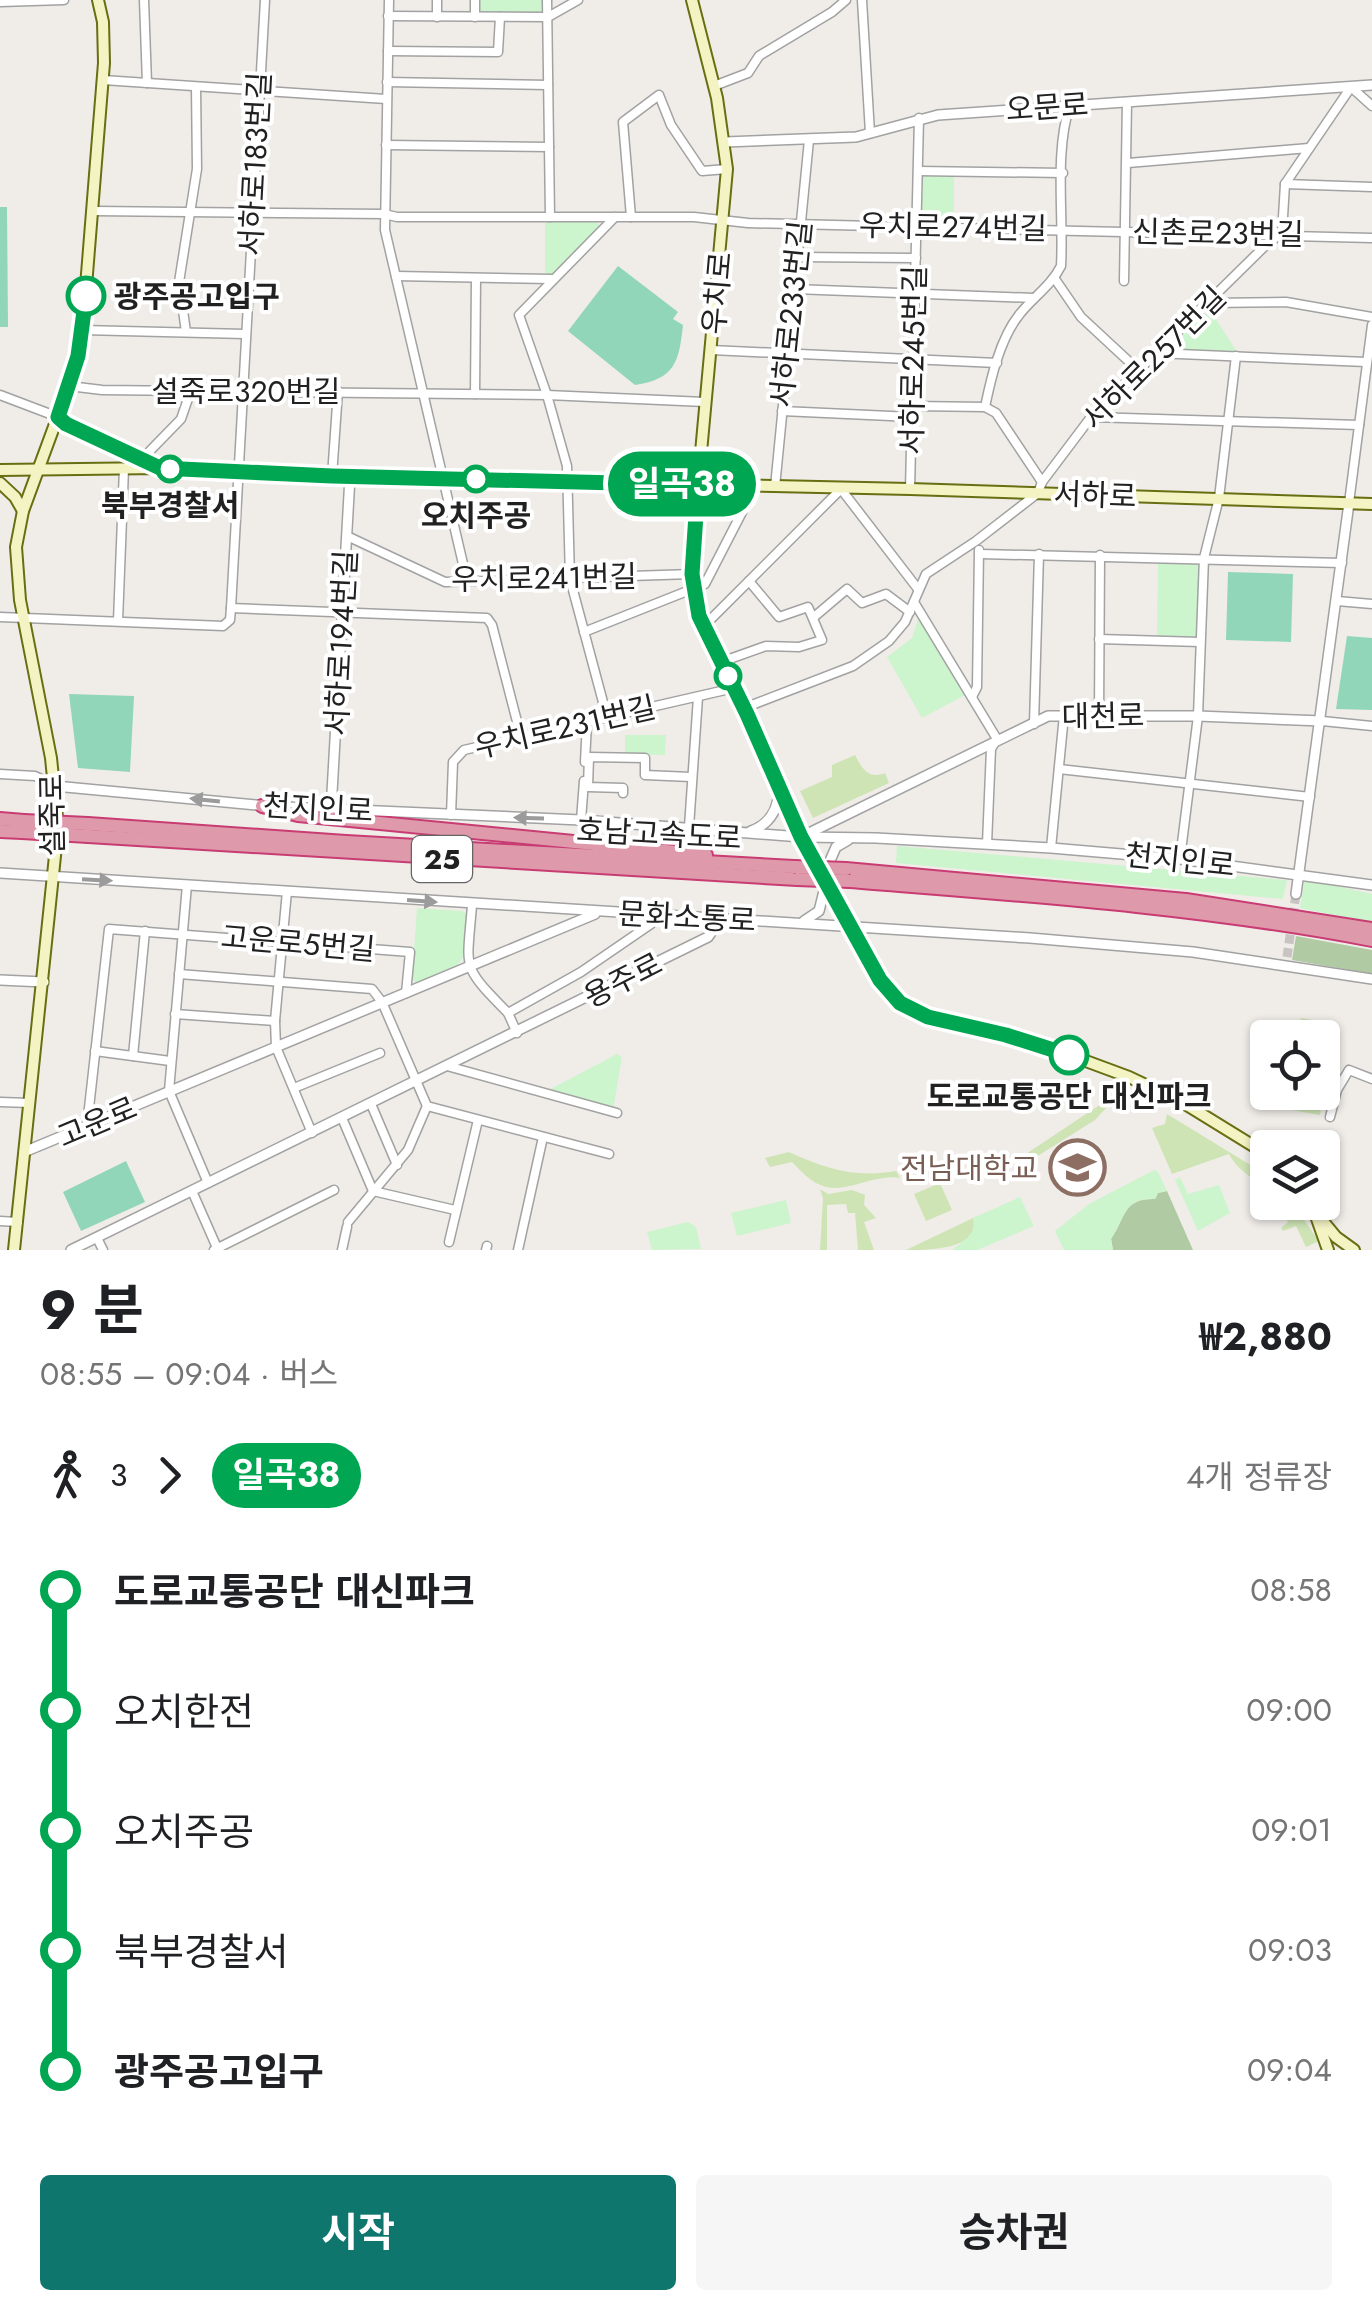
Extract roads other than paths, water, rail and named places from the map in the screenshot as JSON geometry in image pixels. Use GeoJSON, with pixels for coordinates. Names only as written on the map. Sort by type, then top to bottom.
{"type":"FeatureCollection","features":[{"type":"Feature","properties":{"kind":"highway"},"geometry":{"type":"LineString","coordinates":[[262,806],[337,819],[693,853],[753,865]]}},
{"type":"Feature","properties":{"kind":"highway","name":"호남고속도로"},"geometry":{"type":"LineString","coordinates":[[0,819],[23,827]]}},
{"type":"Feature","properties":{"kind":"highway","name":"호남고속도로"},"geometry":{"type":"LineString","coordinates":[[0,831],[23,827],[753,865],[796,873]]}},
{"type":"Feature","properties":{"kind":"highway","name":"호남고속도로"},"geometry":{"type":"LineString","coordinates":[[88,830],[340,854],[848,875],[1186,900],[1372,929]]}},
{"type":"Feature","properties":{"kind":"highway","name":"호남고속도로"},"geometry":{"type":"LineString","coordinates":[[848,875],[1316,929],[1372,940]]}},
{"type":"Feature","properties":{"kind":"main road","name":"설죽로"},"geometry":{"type":"LineString","coordinates":[[14,1250],[58,828],[55,786],[23,618],[16,559],[22,511],[70,386],[82,330],[103,80],[104,34],[98,0]]}},
{"type":"Feature","properties":{"kind":"main road","name":"우치로"},"geometry":{"type":"LineString","coordinates":[[692,0],[714,86],[727,170],[692,590],[704,626],[801,837],[880,980],[900,1003],[928,1017],[1048,1047],[1129,1077],[1197,1110],[1250,1144]]}},
{"type":"Feature","properties":{"kind":"main road","name":"서하로"},"geometry":{"type":"LineString","coordinates":[[0,470],[160,468],[841,489],[1040,487],[1372,504]]}},
{"type":"Feature","properties":{"kind":"main road"},"geometry":{"type":"LineString","coordinates":[[0,483],[15,497],[22,511]]}},
{"type":"Feature","properties":{"kind":"main road"},"geometry":{"type":"LineString","coordinates":[[1316,1220],[1328,1250]]}},
{"type":"Feature","properties":{"kind":"main road"},"geometry":{"type":"LineString","coordinates":[[1322,1220],[1354,1250]]}},
{"type":"Feature","properties":{"kind":"main road"},"geometry":{"type":"LineString","coordinates":[[1336,1237],[1340,1250]]}},
{"type":"Feature","properties":{"kind":"street"},"geometry":{"type":"LineString","coordinates":[[0,2],[64,0]]}},
{"type":"Feature","properties":{"kind":"street"},"geometry":{"type":"LineString","coordinates":[[144,0],[147,84]]}},
{"type":"Feature","properties":{"kind":"street","name":"서하로183번길"},"geometry":{"type":"LineString","coordinates":[[231,608],[265,0]]}},
{"type":"Feature","properties":{"kind":"street"},"geometry":{"type":"LineString","coordinates":[[388,0],[384,214],[467,581]]}},
{"type":"Feature","properties":{"kind":"street"},"geometry":{"type":"LineString","coordinates":[[437,0],[437,17]]}},
{"type":"Feature","properties":{"kind":"street"},"geometry":{"type":"LineString","coordinates":[[475,0],[475,17]]}},
{"type":"Feature","properties":{"kind":"street"},"geometry":{"type":"LineString","coordinates":[[548,0],[550,217]]}},
{"type":"Feature","properties":{"kind":"street"},"geometry":{"type":"LineString","coordinates":[[388,16],[548,17],[578,0]]}},
{"type":"Feature","properties":{"kind":"street"},"geometry":{"type":"LineString","coordinates":[[714,86],[748,73],[759,56],[846,0]]}},
{"type":"Feature","properties":{"kind":"street"},"geometry":{"type":"LineString","coordinates":[[862,0],[870,134]]}},
{"type":"Feature","properties":{"kind":"street"},"geometry":{"type":"LineString","coordinates":[[388,51],[498,52],[500,17]]}},
{"type":"Feature","properties":{"kind":"street"},"geometry":{"type":"LineString","coordinates":[[103,80],[386,100]]}},
{"type":"Feature","properties":{"kind":"street"},"geometry":{"type":"LineString","coordinates":[[387,82],[548,86]]}},
{"type":"Feature","properties":{"kind":"street","name":"오문로"},"geometry":{"type":"LineString","coordinates":[[725,142],[870,134],[919,118],[1372,85]]}},
{"type":"Feature","properties":{"kind":"street"},"geometry":{"type":"LineString","coordinates":[[186,332],[180,282],[198,159],[196,86]]}},
{"type":"Feature","properties":{"kind":"street"},"geometry":{"type":"LineString","coordinates":[[1282,234],[1286,184],[1351,87],[1372,106]]}},
{"type":"Feature","properties":{"kind":"street"},"geometry":{"type":"LineString","coordinates":[[630,217],[623,122],[659,96],[672,125],[702,171],[727,170]]}},
{"type":"Feature","properties":{"kind":"street"},"geometry":{"type":"LineString","coordinates":[[1124,281],[1127,102]]}},
{"type":"Feature","properties":{"kind":"street"},"geometry":{"type":"LineString","coordinates":[[985,407],[1013,324],[1055,279],[1062,266],[1062,173],[1070,106]]}},
{"type":"Feature","properties":{"kind":"street","name":"서하로245번길"},"geometry":{"type":"LineString","coordinates":[[910,489],[919,118]]}},
{"type":"Feature","properties":{"kind":"street","name":"서하로233번길"},"geometry":{"type":"LineString","coordinates":[[775,487],[808,140]]}},
{"type":"Feature","properties":{"kind":"street"},"geometry":{"type":"LineString","coordinates":[[386,144],[549,147]]}},
{"type":"Feature","properties":{"kind":"street"},"geometry":{"type":"LineString","coordinates":[[1128,163],[1309,148]]}},
{"type":"Feature","properties":{"kind":"street"},"geometry":{"type":"LineString","coordinates":[[918,171],[1062,173]]}},
{"type":"Feature","properties":{"kind":"street"},"geometry":{"type":"LineString","coordinates":[[1286,184],[1372,187]]}},
{"type":"Feature","properties":{"kind":"street","name":"우치로274번길"},"geometry":{"type":"LineString","coordinates":[[94,211],[630,217],[1064,230]]}},
{"type":"Feature","properties":{"kind":"street"},"geometry":{"type":"LineString","coordinates":[[607,717],[570,580],[569,480],[547,394],[519,315],[615,217]]}},
{"type":"Feature","properties":{"kind":"street","name":"신촌로23번길"},"geometry":{"type":"LineString","coordinates":[[1064,230],[1372,238]]}},
{"type":"Feature","properties":{"kind":"street","name":"서하로257번길"},"geometry":{"type":"LineString","coordinates":[[918,589],[932,568],[976,541],[1040,487],[1092,416],[1137,368],[1282,234]]}},
{"type":"Feature","properties":{"kind":"street"},"geometry":{"type":"LineString","coordinates":[[797,257],[916,258]]}},
{"type":"Feature","properties":{"kind":"street"},"geometry":{"type":"LineString","coordinates":[[396,276],[553,279]]}},
{"type":"Feature","properties":{"kind":"street"},"geometry":{"type":"LineString","coordinates":[[475,394],[476,278]]}},
{"type":"Feature","properties":{"kind":"street"},"geometry":{"type":"LineString","coordinates":[[1055,279],[1080,318],[1137,368]]}},
{"type":"Feature","properties":{"kind":"street"},"geometry":{"type":"LineString","coordinates":[[794,289],[1034,298]]}},
{"type":"Feature","properties":{"kind":"street"},"geometry":{"type":"LineString","coordinates":[[1210,303],[1304,303],[1372,321],[1322,721],[1296,894]]}},
{"type":"Feature","properties":{"kind":"street"},"geometry":{"type":"LineString","coordinates":[[82,330],[246,334]]}},
{"type":"Feature","properties":{"kind":"street"},"geometry":{"type":"LineString","coordinates":[[711,350],[997,363]]}},
{"type":"Feature","properties":{"kind":"street"},"geometry":{"type":"LineString","coordinates":[[1156,352],[1366,362]]}},
{"type":"Feature","properties":{"kind":"street"},"geometry":{"type":"LineString","coordinates":[[1180,859],[1198,716],[1204,558],[1219,498],[1236,356]]}},
{"type":"Feature","properties":{"kind":"street","name":"설죽로320번길"},"geometry":{"type":"LineString","coordinates":[[70,386],[547,394],[705,402]]}},
{"type":"Feature","properties":{"kind":"street"},"geometry":{"type":"LineString","coordinates":[[142,459],[181,419],[191,390]]}},
{"type":"Feature","properties":{"kind":"street"},"geometry":{"type":"LineString","coordinates":[[332,476],[338,392]]}},
{"type":"Feature","properties":{"kind":"street"},"geometry":{"type":"LineString","coordinates":[[0,394],[58,417],[160,468]]}},
{"type":"Feature","properties":{"kind":"street"},"geometry":{"type":"LineString","coordinates":[[912,406],[985,407],[996,413],[1040,487]]}},
{"type":"Feature","properties":{"kind":"street"},"geometry":{"type":"LineString","coordinates":[[782,410],[912,417]]}},
{"type":"Feature","properties":{"kind":"street"},"geometry":{"type":"LineString","coordinates":[[1092,416],[1359,425]]}},
{"type":"Feature","properties":{"kind":"street"},"geometry":{"type":"LineString","coordinates":[[1358,445],[1372,446]]}},
{"type":"Feature","properties":{"kind":"street"},"geometry":{"type":"LineString","coordinates":[[118,621],[124,468]]}},
{"type":"Feature","properties":{"kind":"street","name":"서하로194번길"},"geometry":{"type":"LineString","coordinates":[[331,810],[350,476]]}},
{"type":"Feature","properties":{"kind":"street"},"geometry":{"type":"LineString","coordinates":[[584,632],[704,584],[755,486]]}},
{"type":"Feature","properties":{"kind":"street"},"geometry":{"type":"LineString","coordinates":[[704,626],[841,489],[918,589],[898,634],[853,666],[744,708]]}},
{"type":"Feature","properties":{"kind":"street","name":"우치로241번길"},"geometry":{"type":"LineString","coordinates":[[347,536],[445,582],[692,574]]}},
{"type":"Feature","properties":{"kind":"street"},"geometry":{"type":"LineString","coordinates":[[972,698],[976,688],[980,554],[976,541]]}},
{"type":"Feature","properties":{"kind":"street"},"geometry":{"type":"LineString","coordinates":[[980,554],[1342,562]]}},
{"type":"Feature","properties":{"kind":"street"},"geometry":{"type":"LineString","coordinates":[[1034,724],[1040,554]]}},
{"type":"Feature","properties":{"kind":"street"},"geometry":{"type":"LineString","coordinates":[[1099,714],[1100,556]]}},
{"type":"Feature","properties":{"kind":"street"},"geometry":{"type":"LineString","coordinates":[[721,662],[766,646],[798,647],[822,640],[808,607],[779,617],[750,580]]}},
{"type":"Feature","properties":{"kind":"street"},"geometry":{"type":"LineString","coordinates":[[814,616],[846,589],[862,603],[886,594],[910,612]]}},
{"type":"Feature","properties":{"kind":"street"},"geometry":{"type":"LineString","coordinates":[[1337,601],[1372,604]]}},
{"type":"Feature","properties":{"kind":"street"},"geometry":{"type":"LineString","coordinates":[[914,602],[996,740],[991,749],[986,844]]}},
{"type":"Feature","properties":{"kind":"street"},"geometry":{"type":"LineString","coordinates":[[0,617],[223,626],[230,620],[231,608],[489,619],[521,737]]}},
{"type":"Feature","properties":{"kind":"street"},"geometry":{"type":"LineString","coordinates":[[1100,639],[1200,642]]}},
{"type":"Feature","properties":{"kind":"street","name":"우치로231번길"},"geometry":{"type":"LineString","coordinates":[[451,815],[454,762],[458,754],[734,688]]}},
{"type":"Feature","properties":{"kind":"street"},"geometry":{"type":"LineString","coordinates":[[689,827],[698,697]]}},
{"type":"Feature","properties":{"kind":"street"},"geometry":{"type":"LineString","coordinates":[[1051,848],[1064,715]]}},
{"type":"Feature","properties":{"kind":"street","name":"대천로"},"geometry":{"type":"LineString","coordinates":[[801,837],[1048,716],[1198,716],[1372,726]]}},
{"type":"Feature","properties":{"kind":"street"},"geometry":{"type":"LineString","coordinates":[[581,820],[587,722]]}},
{"type":"Feature","properties":{"kind":"street"},"geometry":{"type":"LineString","coordinates":[[622,793],[623,788],[588,787],[589,756],[646,758],[645,776],[691,777]]}},
{"type":"Feature","properties":{"kind":"street"},"geometry":{"type":"LineString","coordinates":[[1059,769],[1310,797]]}},
{"type":"Feature","properties":{"kind":"street"},"geometry":{"type":"LineString","coordinates":[[0,774],[35,776],[55,786]]}},
{"type":"Feature","properties":{"kind":"street","name":"천지인로"},"geometry":{"type":"LineString","coordinates":[[55,786],[262,806],[1051,848],[1180,859],[1372,885]]}},
{"type":"Feature","properties":{"kind":"street"},"geometry":{"type":"LineString","coordinates":[[746,832],[760,828],[772,816],[779,787]]}},
{"type":"Feature","properties":{"kind":"street"},"geometry":{"type":"LineString","coordinates":[[799,922],[819,910],[836,847],[854,837]]}},
{"type":"Feature","properties":{"kind":"street","name":"문화소통로"},"geometry":{"type":"LineString","coordinates":[[0,873],[598,913],[799,922],[1193,952],[1286,962],[1372,979]]}},
{"type":"Feature","properties":{"kind":"street"},"geometry":{"type":"LineString","coordinates":[[170,1091],[187,885]]}},
{"type":"Feature","properties":{"kind":"street"},"geometry":{"type":"LineString","coordinates":[[286,891],[276,1046],[312,1133]]}},
{"type":"Feature","properties":{"kind":"street"},"geometry":{"type":"LineString","coordinates":[[472,905],[467,966],[508,1012],[518,1032]]}},
{"type":"Feature","properties":{"kind":"street","name":"고운로"},"geometry":{"type":"LineString","coordinates":[[24,1152],[598,913]]}},
{"type":"Feature","properties":{"kind":"street","name":"용주로"},"geometry":{"type":"LineString","coordinates":[[508,1012],[580,972],[650,924],[656,915]]}},
{"type":"Feature","properties":{"kind":"street","name":"용주로"},"geometry":{"type":"LineString","coordinates":[[71,1250],[708,938],[721,918]]}},
{"type":"Feature","properties":{"kind":"street","name":"고운로5번길"},"geometry":{"type":"LineString","coordinates":[[87,1126],[109,929],[410,952],[406,992]]}},
{"type":"Feature","properties":{"kind":"street"},"geometry":{"type":"LineString","coordinates":[[132,1056],[145,931]]}},
{"type":"Feature","properties":{"kind":"street"},"geometry":{"type":"LineString","coordinates":[[180,974],[372,988],[382,1002],[427,1106],[408,1150],[348,1224],[342,1250]]}},
{"type":"Feature","properties":{"kind":"street"},"geometry":{"type":"LineString","coordinates":[[0,980],[44,982]]}},
{"type":"Feature","properties":{"kind":"street"},"geometry":{"type":"LineString","coordinates":[[175,1014],[275,1021]]}},
{"type":"Feature","properties":{"kind":"street"},"geometry":{"type":"LineString","coordinates":[[95,1051],[170,1061]]}},
{"type":"Feature","properties":{"kind":"street"},"geometry":{"type":"LineString","coordinates":[[294,1088],[380,1053]]}},
{"type":"Feature","properties":{"kind":"street"},"geometry":{"type":"LineString","coordinates":[[447,1066],[617,1113]]}},
{"type":"Feature","properties":{"kind":"street"},"geometry":{"type":"LineString","coordinates":[[1330,1117],[1337,1090],[1349,1070],[1372,1079]]}},
{"type":"Feature","properties":{"kind":"street","name":"고운로"},"geometry":{"type":"LineString","coordinates":[[170,1091],[208,1183]]}},
{"type":"Feature","properties":{"kind":"street"},"geometry":{"type":"LineString","coordinates":[[0,1102],[30,1103]]}},
{"type":"Feature","properties":{"kind":"street"},"geometry":{"type":"LineString","coordinates":[[371,1104],[396,1165]]}},
{"type":"Feature","properties":{"kind":"street"},"geometry":{"type":"LineString","coordinates":[[427,1106],[609,1154]]}},
{"type":"Feature","properties":{"kind":"street"},"geometry":{"type":"LineString","coordinates":[[342,1118],[373,1191]]}},
{"type":"Feature","properties":{"kind":"street"},"geometry":{"type":"LineString","coordinates":[[448,1242],[478,1120]]}},
{"type":"Feature","properties":{"kind":"street"},"geometry":{"type":"LineString","coordinates":[[518,1250],[543,1136]]}},
{"type":"Feature","properties":{"kind":"street"},"geometry":{"type":"LineString","coordinates":[[192,1191],[217,1250],[334,1190]]}},
{"type":"Feature","properties":{"kind":"street"},"geometry":{"type":"LineString","coordinates":[[373,1191],[456,1210]]}},
{"type":"Feature","properties":{"kind":"street"},"geometry":{"type":"LineString","coordinates":[[0,1221],[18,1222]]}},
{"type":"Feature","properties":{"kind":"street"},"geometry":{"type":"LineString","coordinates":[[96,1238],[103,1250]]}},
{"type":"Feature","properties":{"kind":"tunnel"},"geometry":{"type":"LineString","coordinates":[[1287,957],[1296,894]]}},
{"type":"Feature","properties":{"kind":"place","name":"광주공고입구"},"geometry":{"type":"Point","coordinates":[86,296]}},
{"type":"Feature","properties":{"kind":"place","name":"북부경찰서"},"geometry":{"type":"Point","coordinates":[170,469]}},
{"type":"Feature","properties":{"kind":"place","name":"오치주공"},"geometry":{"type":"Point","coordinates":[476,479]}},
{"type":"Feature","properties":{"kind":"place","name":"도로교통공단 대신파크"},"geometry":{"type":"Point","coordinates":[1069,1055]}},
{"type":"Feature","properties":{"kind":"place","name":"전남대학교"},"geometry":{"type":"Point","coordinates":[1077,1168]}}]}
